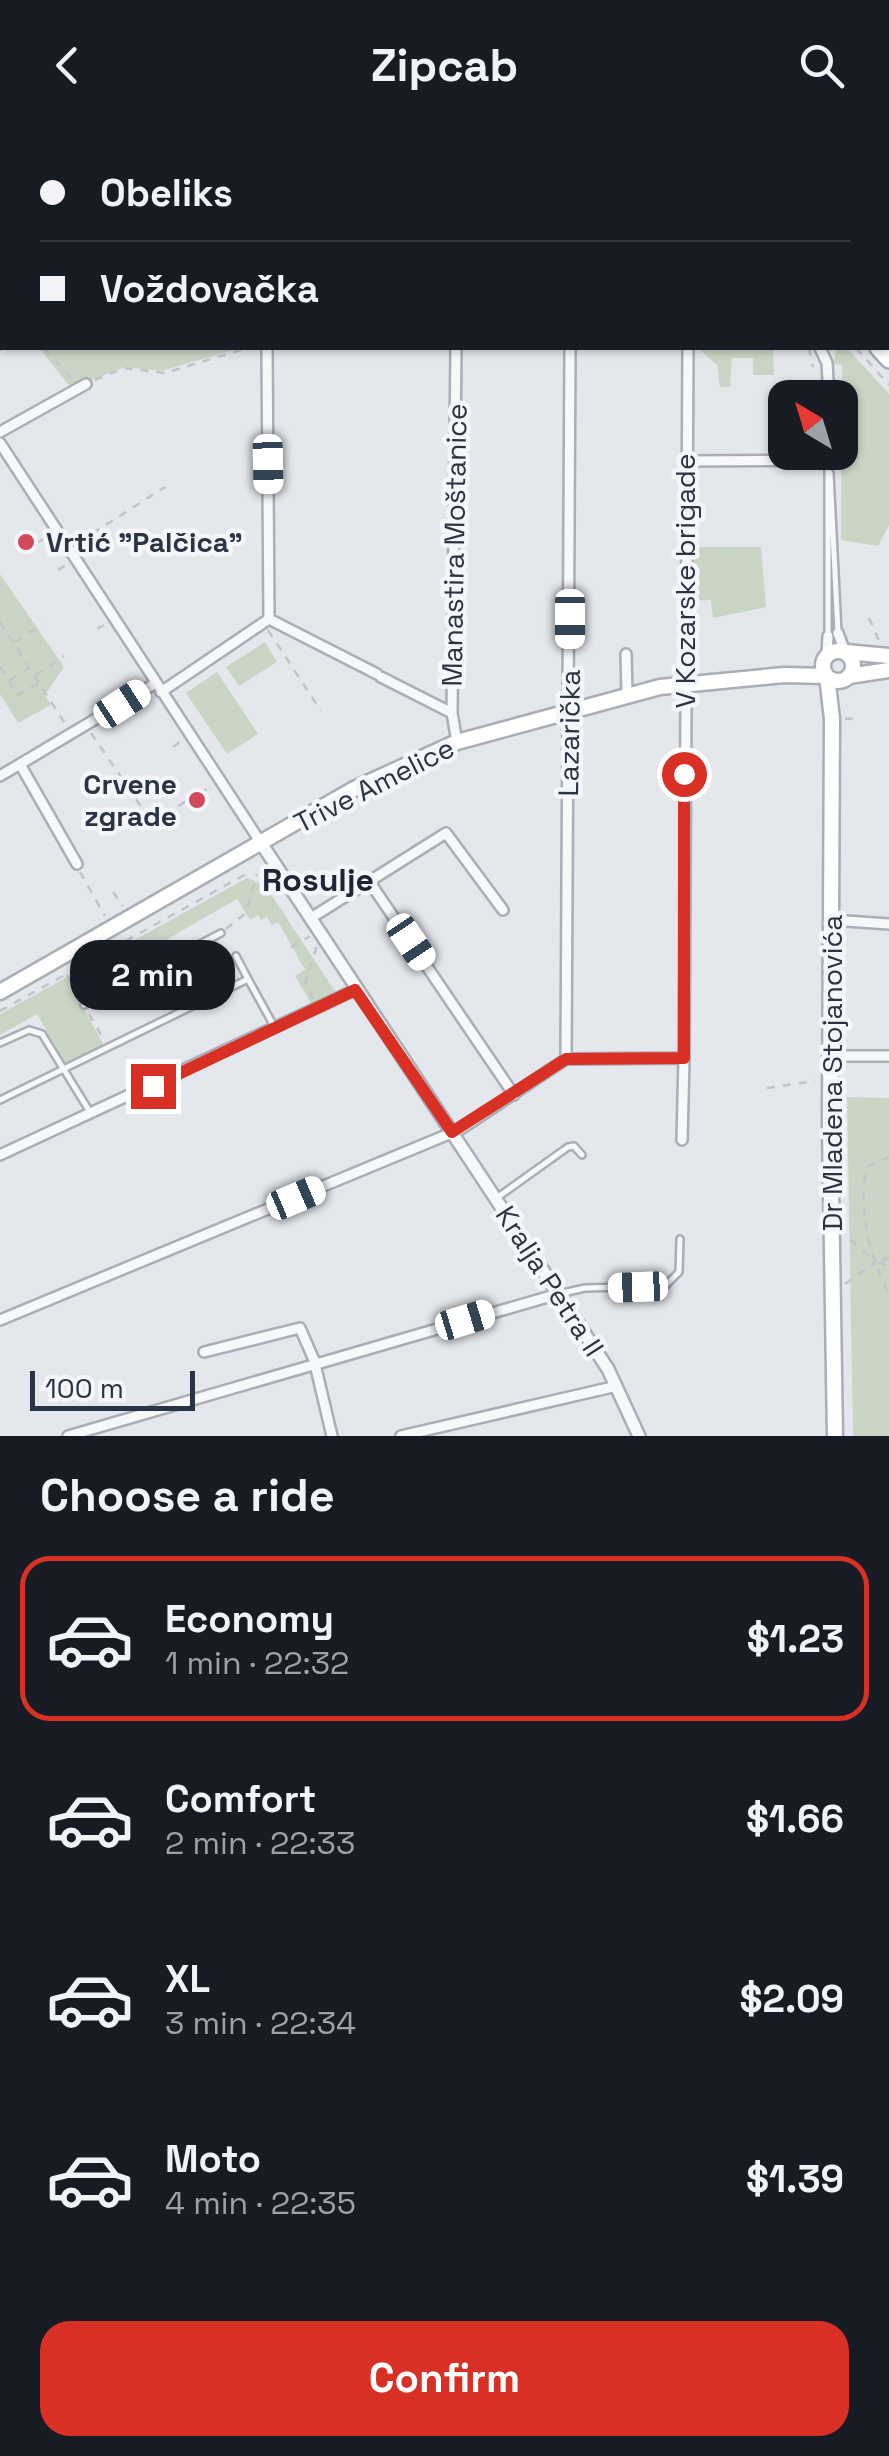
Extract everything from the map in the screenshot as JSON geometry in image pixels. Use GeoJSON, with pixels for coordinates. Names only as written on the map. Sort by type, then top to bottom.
{"type":"FeatureCollection","features":[{"type":"Feature","properties":{"kind":"main road","name":"Trive Amelice"},"geometry":{"type":"LineString","coordinates":[[784,675],[846,652]]}},
{"type":"Feature","properties":{"kind":"main road"},"geometry":{"type":"LineString","coordinates":[[846,652],[889,656]]}},
{"type":"Feature","properties":{"kind":"main road"},"geometry":{"type":"LineString","coordinates":[[827,656],[823,667],[839,678],[853,662],[846,652]]}},
{"type":"Feature","properties":{"kind":"main road","name":"Trive Amelice"},"geometry":{"type":"LineString","coordinates":[[0,992],[374,779],[458,742],[569,708],[685,684],[784,675],[839,678],[889,670]]}},
{"type":"Feature","properties":{"kind":"main road","name":"Dr Mladena Stojanovića"},"geometry":{"type":"LineString","coordinates":[[835,1436],[830,1056],[839,678]]}},
{"type":"Feature","properties":{"kind":"street"},"geometry":{"type":"LineString","coordinates":[[267,350],[267,622]]}},
{"type":"Feature","properties":{"kind":"street","name":"Manastira Moštanice"},"geometry":{"type":"LineString","coordinates":[[456,350],[452,713],[458,742]]}},
{"type":"Feature","properties":{"kind":"street","name":"Lazarička"},"geometry":{"type":"LineString","coordinates":[[566,1059],[570,350]]}},
{"type":"Feature","properties":{"kind":"street","name":"V Kozarske brigade"},"geometry":{"type":"LineString","coordinates":[[682,1140],[688,350]]}},
{"type":"Feature","properties":{"kind":"street"},"geometry":{"type":"LineString","coordinates":[[821,350],[827,363],[827,380]]}},
{"type":"Feature","properties":{"kind":"street"},"geometry":{"type":"LineString","coordinates":[[0,432],[83,385]]}},
{"type":"Feature","properties":{"kind":"street","name":"Kralja Petra II"},"geometry":{"type":"LineString","coordinates":[[0,443],[355,990],[558,1294],[617,1386],[639,1436]]}},
{"type":"Feature","properties":{"kind":"street"},"geometry":{"type":"LineString","coordinates":[[686,461],[768,458]]}},
{"type":"Feature","properties":{"kind":"street"},"geometry":{"type":"LineString","coordinates":[[267,622],[452,713]]}},
{"type":"Feature","properties":{"kind":"street"},"geometry":{"type":"LineString","coordinates":[[0,776],[267,622]]}},
{"type":"Feature","properties":{"kind":"street"},"geometry":{"type":"LineString","coordinates":[[833,635],[846,652]]}},
{"type":"Feature","properties":{"kind":"street"},"geometry":{"type":"LineString","coordinates":[[827,656],[833,635]]}},
{"type":"Feature","properties":{"kind":"street"},"geometry":{"type":"LineString","coordinates":[[626,654],[626,694]]}},
{"type":"Feature","properties":{"kind":"street"},"geometry":{"type":"LineString","coordinates":[[21,766],[80,865]]}},
{"type":"Feature","properties":{"kind":"street"},"geometry":{"type":"LineString","coordinates":[[311,918],[446,833],[502,910]]}},
{"type":"Feature","properties":{"kind":"street"},"geometry":{"type":"LineString","coordinates":[[370,881],[514,1095]]}},
{"type":"Feature","properties":{"kind":"street"},"geometry":{"type":"LineString","coordinates":[[832,920],[889,924]]}},
{"type":"Feature","properties":{"kind":"street"},"geometry":{"type":"LineString","coordinates":[[0,1155],[355,990]]}},
{"type":"Feature","properties":{"kind":"street"},"geometry":{"type":"LineString","coordinates":[[830,1056],[889,1056]]}},
{"type":"Feature","properties":{"kind":"street"},"geometry":{"type":"LineString","coordinates":[[0,1320],[452,1132],[566,1059],[684,1058]]}},
{"type":"Feature","properties":{"kind":"street"},"geometry":{"type":"LineString","coordinates":[[68,1436],[558,1294]]}},
{"type":"Feature","properties":{"kind":"street"},"geometry":{"type":"LineString","coordinates":[[204,1352],[295,1326],[306,1335],[332,1436]]}},
{"type":"Feature","properties":{"kind":"street"},"geometry":{"type":"LineString","coordinates":[[401,1436],[617,1386]]}},
{"type":"Feature","properties":{"kind":"lane"},"geometry":{"type":"LineString","coordinates":[[828,470],[833,635]]}},
{"type":"Feature","properties":{"kind":"lane"},"geometry":{"type":"LineString","coordinates":[[84,1005],[220,933]]}},
{"type":"Feature","properties":{"kind":"lane"},"geometry":{"type":"LineString","coordinates":[[236,956],[276,1030]]}},
{"type":"Feature","properties":{"kind":"lane"},"geometry":{"type":"LineString","coordinates":[[0,1100],[110,1050],[248,979]]}},
{"type":"Feature","properties":{"kind":"lane"},"geometry":{"type":"LineString","coordinates":[[0,1042],[16,1033],[36,1031],[92,1114]]}},
{"type":"Feature","properties":{"kind":"lane"},"geometry":{"type":"LineString","coordinates":[[496,1199],[568,1147],[574,1146],[582,1155]]}},
{"type":"Feature","properties":{"kind":"lane"},"geometry":{"type":"LineString","coordinates":[[558,1294],[585,1288],[665,1286],[679,1272],[680,1239]]}},
{"type":"Feature","properties":{"kind":"path"},"geometry":{"type":"LineString","coordinates":[[46,350],[83,385],[124,368],[165,373],[240,350]]}},
{"type":"Feature","properties":{"kind":"path"},"geometry":{"type":"LineString","coordinates":[[809,350],[813,367]]}},
{"type":"Feature","properties":{"kind":"path"},"geometry":{"type":"LineString","coordinates":[[858,350],[889,385]]}},
{"type":"Feature","properties":{"kind":"path"},"geometry":{"type":"LineString","coordinates":[[79,542],[164,488]]}},
{"type":"Feature","properties":{"kind":"path"},"geometry":{"type":"LineString","coordinates":[[38,542],[48,537]]}},
{"type":"Feature","properties":{"kind":"path"},"geometry":{"type":"LineString","coordinates":[[58,570],[66,565]]}},
{"type":"Feature","properties":{"kind":"path"},"geometry":{"type":"LineString","coordinates":[[869,618],[880,642]]}},
{"type":"Feature","properties":{"kind":"path"},"geometry":{"type":"LineString","coordinates":[[0,622],[72,735]]}},
{"type":"Feature","properties":{"kind":"path"},"geometry":{"type":"LineString","coordinates":[[267,622],[321,712]]}},
{"type":"Feature","properties":{"kind":"path"},"geometry":{"type":"LineString","coordinates":[[14,643],[42,624]]}},
{"type":"Feature","properties":{"kind":"path"},"geometry":{"type":"LineString","coordinates":[[97,629],[105,624]]}},
{"type":"Feature","properties":{"kind":"path"},"geometry":{"type":"LineString","coordinates":[[35,676],[64,656]]}},
{"type":"Feature","properties":{"kind":"path"},"geometry":{"type":"LineString","coordinates":[[0,667],[18,695],[39,683]]}},
{"type":"Feature","properties":{"kind":"path"},"geometry":{"type":"LineString","coordinates":[[9,681],[30,668]]}},
{"type":"Feature","properties":{"kind":"path"},"geometry":{"type":"LineString","coordinates":[[838,715],[862,718]]}},
{"type":"Feature","properties":{"kind":"path"},"geometry":{"type":"LineString","coordinates":[[87,725],[149,818]]}},
{"type":"Feature","properties":{"kind":"path"},"geometry":{"type":"LineString","coordinates":[[172,747],[182,740]]}},
{"type":"Feature","properties":{"kind":"path"},"geometry":{"type":"LineString","coordinates":[[200,794],[212,785]]}},
{"type":"Feature","properties":{"kind":"path"},"geometry":{"type":"LineString","coordinates":[[165,815],[186,802]]}},
{"type":"Feature","properties":{"kind":"path"},"geometry":{"type":"LineString","coordinates":[[80,865],[79,876],[105,916]]}},
{"type":"Feature","properties":{"kind":"path"},"geometry":{"type":"LineString","coordinates":[[0,1011],[246,874]]}},
{"type":"Feature","properties":{"kind":"path"},"geometry":{"type":"LineString","coordinates":[[220,933],[246,913],[257,874]]}},
{"type":"Feature","properties":{"kind":"path"},"geometry":{"type":"LineString","coordinates":[[113,892],[122,906]]}},
{"type":"Feature","properties":{"kind":"path"},"geometry":{"type":"LineString","coordinates":[[291,948],[311,935]]}},
{"type":"Feature","properties":{"kind":"path"},"geometry":{"type":"LineString","coordinates":[[315,1002],[304,982],[318,944]]}},
{"type":"Feature","properties":{"kind":"path"},"geometry":{"type":"LineString","coordinates":[[66,974],[110,1050]]}},
{"type":"Feature","properties":{"kind":"path"},"geometry":{"type":"LineString","coordinates":[[767,1088],[815,1081]]}},
{"type":"Feature","properties":{"kind":"path"},"geometry":{"type":"LineString","coordinates":[[889,1157],[870,1163],[865,1171],[865,1220],[889,1294]]}},
{"type":"Feature","properties":{"kind":"path"},"geometry":{"type":"LineString","coordinates":[[844,1234],[876,1262],[889,1266]]}},
{"type":"Feature","properties":{"kind":"path"},"geometry":{"type":"LineString","coordinates":[[844,1285],[876,1262],[889,1258]]}},
{"type":"Feature","properties":{"kind":"green space"},"geometry":{"type":"Polygon","coordinates":[[[41,350],[234,350],[161,371],[125,367],[71,388],[41,350]]]}},
{"type":"Feature","properties":{"kind":"green space"},"geometry":{"type":"Polygon","coordinates":[[[700,350],[773,350],[774,375],[753,375],[753,358],[732,358],[730,387],[720,387],[717,365],[700,350]]]}},
{"type":"Feature","properties":{"kind":"green space"},"geometry":{"type":"Polygon","coordinates":[[[836,350],[849,350],[889,394],[889,525],[878,546],[841,540],[841,470],[858,470],[858,380],[842,380],[842,365],[834,364],[836,350]]]}},
{"type":"Feature","properties":{"kind":"green space"},"geometry":{"type":"Polygon","coordinates":[[[690,547],[761,547],[766,607],[713,618],[711,600],[690,601],[690,547]]]}},
{"type":"Feature","properties":{"kind":"green space"},"geometry":{"type":"Polygon","coordinates":[[[0,574],[64,667],[45,695],[51,705],[18,723],[0,694],[0,574]]]}},
{"type":"Feature","properties":{"kind":"green space"},"geometry":{"type":"Polygon","coordinates":[[[265,642],[277,662],[239,686],[226,667],[265,642]]]}},
{"type":"Feature","properties":{"kind":"green space"},"geometry":{"type":"Polygon","coordinates":[[[217,672],[258,734],[227,754],[186,693],[217,672]]]}},
{"type":"Feature","properties":{"kind":"green space"},"geometry":{"type":"Polygon","coordinates":[[[247,878],[265,885],[336,993],[312,1005],[295,976],[305,970],[278,922],[272,925],[267,917],[261,920],[258,915],[250,920],[237,899],[75,992],[104,1046],[66,1066],[37,1014],[0,1035],[0,1014],[247,878]]]}},
{"type":"Feature","properties":{"kind":"green space"},"geometry":{"type":"Polygon","coordinates":[[[847,1097],[889,1098],[889,1436],[853,1436],[847,1097]]]}},
{"type":"Feature","properties":{"kind":"place","name":"Vrtić \"Palčica\""},"geometry":{"type":"Point","coordinates":[26,542]}},
{"type":"Feature","properties":{"kind":"place","name":"Crvene zgrade"},"geometry":{"type":"Point","coordinates":[197,800]}},
{"type":"Feature","properties":{"kind":"district","name":"Rosulje"},"geometry":{"type":"Point","coordinates":[318,880]}},
{"type":"Feature","properties":{"kind":"route"},"geometry":{"type":"LineString","coordinates":[[153,1086],[355,990],[452,1132],[566,1059],[684,1058],[684,774]]}}]}
